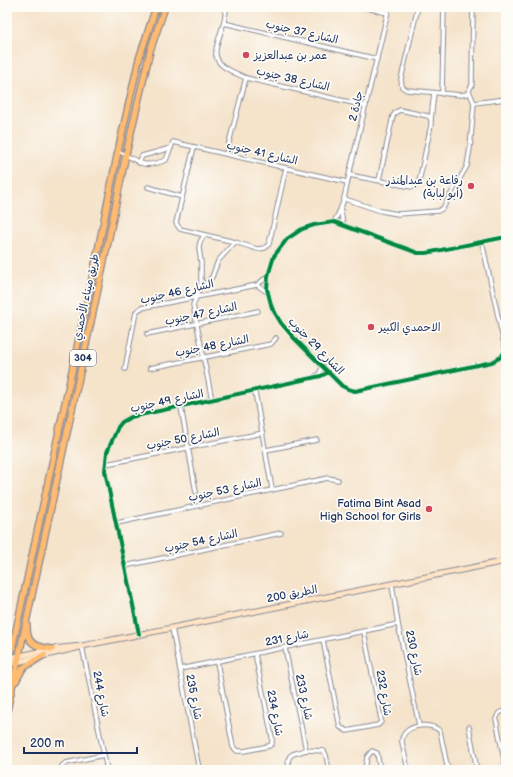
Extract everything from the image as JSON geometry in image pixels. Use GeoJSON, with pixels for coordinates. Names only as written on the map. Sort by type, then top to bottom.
{"type":"FeatureCollection","features":[{"type":"Feature","properties":{"kind":"main road","name":"طريق ميناء الأحمدي"},"geometry":{"type":"LineString","coordinates":[[7,672],[118,151],[139,60],[156,7]]}},
{"type":"Feature","properties":{"kind":"main road","name":"طريق ميناء الأحمدي"},"geometry":{"type":"LineString","coordinates":[[7,711],[105,260],[126,154],[150,51],[165,7]]}},
{"type":"Feature","properties":{"kind":"main road","name":"الطريق 200"},"geometry":{"type":"LineString","coordinates":[[9,661],[52,650],[82,646],[506,561]]}},
{"type":"Feature","properties":{"kind":"main road"},"geometry":{"type":"LineString","coordinates":[[28,609],[27,629],[30,639],[34,645],[38,647],[52,650]]}},
{"type":"Feature","properties":{"kind":"main road","name":"الطريق 200"},"geometry":{"type":"LineString","coordinates":[[18,659],[77,649],[82,646]]}},
{"type":"Feature","properties":{"kind":"main road"},"geometry":{"type":"LineString","coordinates":[[9,702],[20,673],[31,663],[44,655]]}},
{"type":"Feature","properties":{"kind":"street"},"geometry":{"type":"LineString","coordinates":[[226,7],[224,23],[216,50],[217,58],[224,67],[246,78]]}},
{"type":"Feature","properties":{"kind":"street"},"geometry":{"type":"LineString","coordinates":[[363,7],[387,13]]}},
{"type":"Feature","properties":{"kind":"street","name":"جادة 2"},"geometry":{"type":"LineString","coordinates":[[334,222],[345,199],[349,175],[388,7]]}},
{"type":"Feature","properties":{"kind":"street"},"geometry":{"type":"LineString","coordinates":[[418,7],[401,79],[402,87],[407,90],[461,95],[467,94],[472,85],[473,7]]}},
{"type":"Feature","properties":{"kind":"street"},"geometry":{"type":"LineString","coordinates":[[442,94],[444,7]]}},
{"type":"Feature","properties":{"kind":"street","name":"الشارع 37 جنوب"},"geometry":{"type":"LineString","coordinates":[[224,23],[377,59]]}},
{"type":"Feature","properties":{"kind":"street","name":"الشارع 38 جنوب"},"geometry":{"type":"LineString","coordinates":[[226,154],[246,78],[366,106]]}},
{"type":"Feature","properties":{"kind":"street"},"geometry":{"type":"LineString","coordinates":[[345,199],[381,211],[398,214],[438,211],[443,208],[467,166],[474,103],[469,91]]}},
{"type":"Feature","properties":{"kind":"street"},"geometry":{"type":"LineString","coordinates":[[349,175],[412,187],[416,186],[420,182],[434,93]]}},
{"type":"Feature","properties":{"kind":"street"},"geometry":{"type":"LineString","coordinates":[[474,103],[506,100]]}},
{"type":"Feature","properties":{"kind":"street"},"geometry":{"type":"LineString","coordinates":[[379,180],[393,116],[396,112],[400,110],[428,116],[431,119]]}},
{"type":"Feature","properties":{"kind":"street","name":"الشارع 41 جنوب"},"geometry":{"type":"LineString","coordinates":[[172,148],[173,142],[348,182]]}},
{"type":"Feature","properties":{"kind":"street"},"geometry":{"type":"LineString","coordinates":[[194,147],[176,223],[178,227],[180,229],[235,242],[257,249],[265,248],[269,244],[286,168]]}},
{"type":"Feature","properties":{"kind":"street"},"geometry":{"type":"LineString","coordinates":[[118,151],[126,154],[139,163],[153,165],[166,160],[172,148]]}},
{"type":"Feature","properties":{"kind":"street"},"geometry":{"type":"LineString","coordinates":[[139,163],[142,156],[172,148]]}},
{"type":"Feature","properties":{"kind":"street"},"geometry":{"type":"LineString","coordinates":[[148,187],[182,197]]}},
{"type":"Feature","properties":{"kind":"street","name":"جادة 2"},"geometry":{"type":"LineString","coordinates":[[341,210],[343,225]]}},
{"type":"Feature","properties":{"kind":"street","name":"الشارع 29 جنوب"},"geometry":{"type":"LineString","coordinates":[[506,237],[426,253],[418,253],[334,222],[314,225],[302,229],[287,239],[274,256],[268,276],[267,293],[272,308],[292,337],[345,388],[355,391],[492,362],[499,358],[506,349]]}},
{"type":"Feature","properties":{"kind":"street"},"geometry":{"type":"LineString","coordinates":[[201,288],[201,262],[199,248],[200,242],[204,235]]}},
{"type":"Feature","properties":{"kind":"street"},"geometry":{"type":"LineString","coordinates":[[212,400],[193,307],[201,288],[212,277],[218,261],[235,242]]}},
{"type":"Feature","properties":{"kind":"street"},"geometry":{"type":"LineString","coordinates":[[482,242],[506,349]]}},
{"type":"Feature","properties":{"kind":"street","name":"الشارع 46 جنوب"},"geometry":{"type":"LineString","coordinates":[[125,369],[136,312],[141,308],[257,285],[268,276]]}},
{"type":"Feature","properties":{"kind":"street"},"geometry":{"type":"LineString","coordinates":[[257,285],[267,293]]}},
{"type":"Feature","properties":{"kind":"street","name":"الشارع 47 جنوب"},"geometry":{"type":"LineString","coordinates":[[147,334],[258,311]]}},
{"type":"Feature","properties":{"kind":"street","name":"الشارع 48 جنوب"},"geometry":{"type":"LineString","coordinates":[[150,368],[271,344],[276,338]]}},
{"type":"Feature","properties":{"kind":"street"},"geometry":{"type":"LineString","coordinates":[[313,378],[319,374],[324,367]]}},
{"type":"Feature","properties":{"kind":"street","name":"الشارع 49 جنوب"},"geometry":{"type":"LineString","coordinates":[[139,634],[106,471],[107,452],[118,426],[131,417],[255,392],[321,376],[329,372]]}},
{"type":"Feature","properties":{"kind":"street"},"geometry":{"type":"LineString","coordinates":[[255,392],[272,489]]}},
{"type":"Feature","properties":{"kind":"street"},"geometry":{"type":"LineString","coordinates":[[181,407],[196,492]]}},
{"type":"Feature","properties":{"kind":"street","name":"الشارع 50 جنوب"},"geometry":{"type":"LineString","coordinates":[[106,464],[263,433]]}},
{"type":"Feature","properties":{"kind":"street"},"geometry":{"type":"LineString","coordinates":[[266,450],[317,440]]}},
{"type":"Feature","properties":{"kind":"street","name":"الشارع 53 جنوب"},"geometry":{"type":"LineString","coordinates":[[117,523],[328,478],[338,480]]}},
{"type":"Feature","properties":{"kind":"street","name":"الشارع 54 جنوب"},"geometry":{"type":"LineString","coordinates":[[125,566],[281,534]]}},
{"type":"Feature","properties":{"kind":"street","name":"شارع 230"},"geometry":{"type":"LineString","coordinates":[[392,584],[398,624],[419,725]]}},
{"type":"Feature","properties":{"kind":"street","name":"شارع 231"},"geometry":{"type":"LineString","coordinates":[[180,669],[398,624]]}},
{"type":"Feature","properties":{"kind":"street","name":"شارع 235"},"geometry":{"type":"LineString","coordinates":[[172,628],[198,769],[210,770]]}},
{"type":"Feature","properties":{"kind":"street","name":"شارع 232"},"geometry":{"type":"LineString","coordinates":[[323,640],[340,727],[347,731],[363,728],[378,725],[381,722],[364,632]]}},
{"type":"Feature","properties":{"kind":"street","name":"شارع 244"},"geometry":{"type":"LineString","coordinates":[[82,646],[107,770]]}},
{"type":"Feature","properties":{"kind":"street","name":"شارع 233"},"geometry":{"type":"LineString","coordinates":[[285,648],[306,750]]}},
{"type":"Feature","properties":{"kind":"street","name":"شارع 234"},"geometry":{"type":"LineString","coordinates":[[217,662],[233,747],[237,751],[269,746],[272,744],[255,654]]}},
{"type":"Feature","properties":{"kind":"street"},"geometry":{"type":"LineString","coordinates":[[506,710],[499,713],[496,719],[506,769]]}},
{"type":"Feature","properties":{"kind":"street"},"geometry":{"type":"LineString","coordinates":[[408,770],[402,737],[405,732],[419,725],[434,727],[440,731],[448,770]]}},
{"type":"Feature","properties":{"kind":"street"},"geometry":{"type":"LineString","coordinates":[[469,727],[477,770]]}},
{"type":"Feature","properties":{"kind":"street"},"geometry":{"type":"LineString","coordinates":[[290,770],[288,761],[290,756],[306,750],[324,751],[329,770]]}},
{"type":"Feature","properties":{"kind":"street"},"geometry":{"type":"LineString","coordinates":[[366,770],[367,757],[372,751],[377,753],[380,770]]}},
{"type":"Feature","properties":{"kind":"street"},"geometry":{"type":"LineString","coordinates":[[60,770],[66,763],[104,755]]}},
{"type":"Feature","properties":{"kind":"cycle path"},"geometry":{"type":"LineString","coordinates":[[506,237],[426,253],[418,253],[334,222],[314,225],[302,229],[287,239],[274,256],[268,276],[267,289],[272,308],[281,323],[293,337],[342,386],[355,391],[492,362],[501,357],[506,350]]}},
{"type":"Feature","properties":{"kind":"cycle path"},"geometry":{"type":"LineString","coordinates":[[139,634],[105,471],[107,452],[118,427],[122,422],[131,417],[321,376],[329,372]]}},
{"type":"Feature","properties":{"kind":"place","name":"عمر بن عبدالعزيز"},"geometry":{"type":"Point","coordinates":[246,55]}},
{"type":"Feature","properties":{"kind":"place","name":"رفاعة بن عبدالمنذر (أبو لبابة)"},"geometry":{"type":"Point","coordinates":[471,186]}},
{"type":"Feature","properties":{"kind":"place","name":"الاحمدي الكبير"},"geometry":{"type":"Point","coordinates":[371,327]}},
{"type":"Feature","properties":{"kind":"place","name":"Fatima Bint Asad High School for Girls"},"geometry":{"type":"Point","coordinates":[429,509]}}]}
